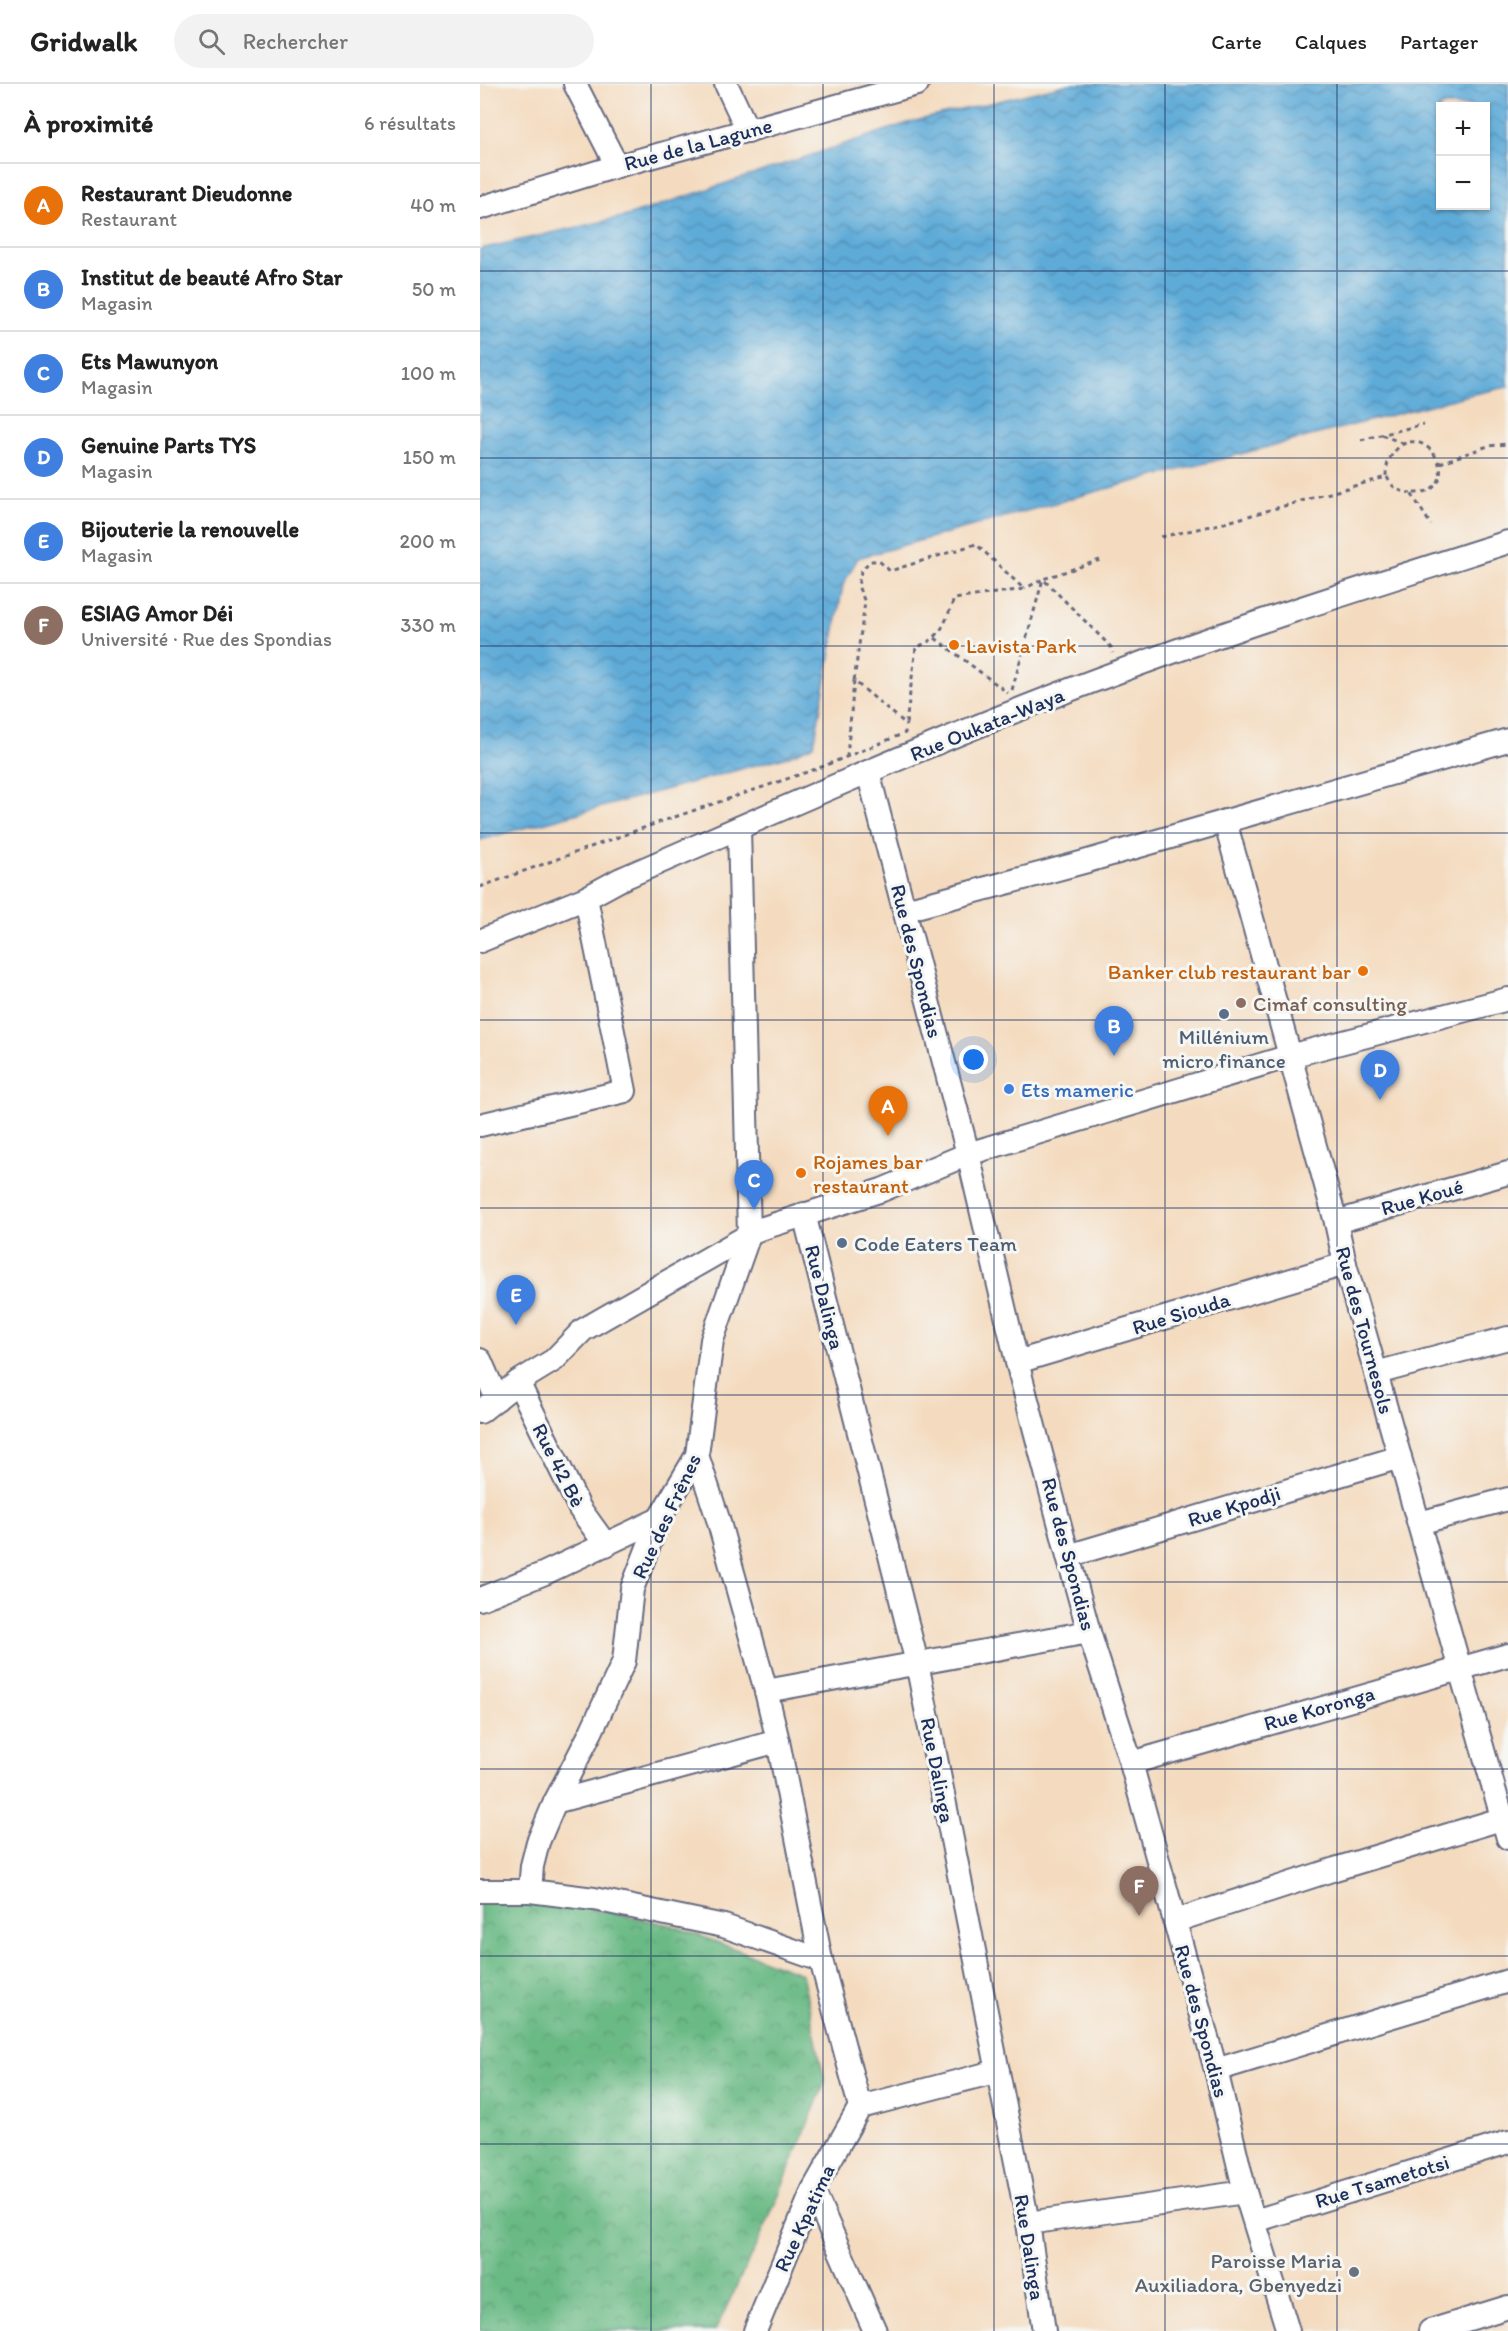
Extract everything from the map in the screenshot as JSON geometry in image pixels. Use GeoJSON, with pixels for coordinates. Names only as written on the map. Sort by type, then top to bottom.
{"type":"FeatureCollection","features":[{"type":"Feature","properties":{"kind":"street"},"geometry":{"type":"LineString","coordinates":[[575,84],[616,166]]}},
{"type":"Feature","properties":{"kind":"street"},"geometry":{"type":"LineString","coordinates":[[726,84],[747,131]]}},
{"type":"Feature","properties":{"kind":"street","name":"Rue de la Lagune"},"geometry":{"type":"LineString","coordinates":[[480,208],[616,166],[905,86]]}},
{"type":"Feature","properties":{"kind":"street","name":"Rue Oukata-Waya"},"geometry":{"type":"LineString","coordinates":[[480,941],[586,898],[621,879],[868,772],[1121,670],[1240,628],[1507,545]]}},
{"type":"Feature","properties":{"kind":"street"},"geometry":{"type":"LineString","coordinates":[[905,910],[1508,740]]}},
{"type":"Feature","properties":{"kind":"street","name":"Rue des Spondias"},"geometry":{"type":"LineString","coordinates":[[868,772],[968,1154],[1017,1362],[1068,1556],[1089,1632],[1131,1763],[1216,2070],[1245,2192],[1288,2331]]}},
{"type":"Feature","properties":{"kind":"street","name":"Rue des Tournesols"},"geometry":{"type":"LineString","coordinates":[[1225,821],[1336,1222],[1345,1264],[1506,1824]]}},
{"type":"Feature","properties":{"kind":"street"},"geometry":{"type":"LineString","coordinates":[[739,828],[749,1235]]}},
{"type":"Feature","properties":{"kind":"street"},"geometry":{"type":"LineString","coordinates":[[480,1125],[625,1091],[586,898]]}},
{"type":"Feature","properties":{"kind":"street"},"geometry":{"type":"LineString","coordinates":[[480,1360],[489,1406],[519,1382],[554,1359],[583,1330],[751,1232],[882,1190],[968,1154],[1290,1056],[1508,999]]}},
{"type":"Feature","properties":{"kind":"street","name":"Rue Koué"},"geometry":{"type":"LineString","coordinates":[[1336,1222],[1508,1173]]}},
{"type":"Feature","properties":{"kind":"street","name":"Rue Dalinga"},"geometry":{"type":"LineString","coordinates":[[804,1214],[917,1663],[1028,2223],[1044,2331]]}},
{"type":"Feature","properties":{"kind":"street","name":"Rue des Frênes"},"geometry":{"type":"LineString","coordinates":[[530,1891],[532,1866],[538,1842],[624,1660],[632,1589],[659,1519],[697,1455],[712,1340],[749,1235]]}},
{"type":"Feature","properties":{"kind":"street","name":"Rue Siouda"},"geometry":{"type":"LineString","coordinates":[[1017,1362],[1345,1264]]}},
{"type":"Feature","properties":{"kind":"street"},"geometry":{"type":"LineString","coordinates":[[1376,1373],[1508,1338]]}},
{"type":"Feature","properties":{"kind":"street","name":"Rue 42 Bè"},"geometry":{"type":"LineString","coordinates":[[519,1382],[580,1509],[606,1545]]}},
{"type":"Feature","properties":{"kind":"street"},"geometry":{"type":"LineString","coordinates":[[697,1455],[718,1519],[766,1691],[821,1960],[860,2107],[998,2071]]}},
{"type":"Feature","properties":{"kind":"street","name":"Rue Kpodji"},"geometry":{"type":"LineString","coordinates":[[1068,1556],[1400,1457]]}},
{"type":"Feature","properties":{"kind":"street"},"geometry":{"type":"LineString","coordinates":[[1419,1523],[1508,1499]]}},
{"type":"Feature","properties":{"kind":"street"},"geometry":{"type":"LineString","coordinates":[[480,1599],[545,1573],[659,1519]]}},
{"type":"Feature","properties":{"kind":"street"},"geometry":{"type":"LineString","coordinates":[[766,1691],[1089,1632]]}},
{"type":"Feature","properties":{"kind":"street","name":"Rue Koronga"},"geometry":{"type":"LineString","coordinates":[[1131,1763],[1508,1655]]}},
{"type":"Feature","properties":{"kind":"street"},"geometry":{"type":"LineString","coordinates":[[555,1802],[778,1742]]}},
{"type":"Feature","properties":{"kind":"street"},"geometry":{"type":"LineString","coordinates":[[1175,1921],[1335,1869],[1506,1824]]}},
{"type":"Feature","properties":{"kind":"street"},"geometry":{"type":"LineString","coordinates":[[480,1887],[594,1899],[724,1926],[821,1960]]}},
{"type":"Feature","properties":{"kind":"street"},"geometry":{"type":"LineString","coordinates":[[1216,2070],[1508,1981]]}},
{"type":"Feature","properties":{"kind":"street","name":"Rue Kpatima"},"geometry":{"type":"LineString","coordinates":[[754,2331],[813,2190],[860,2107]]}},
{"type":"Feature","properties":{"kind":"street","name":"Rue Tsametotsi"},"geometry":{"type":"LineString","coordinates":[[1255,2222],[1508,2142]]}},
{"type":"Feature","properties":{"kind":"street"},"geometry":{"type":"LineString","coordinates":[[813,2190],[875,2331]]}},
{"type":"Feature","properties":{"kind":"street"},"geometry":{"type":"LineString","coordinates":[[1028,2223],[1245,2192]]}},
{"type":"Feature","properties":{"kind":"street"},"geometry":{"type":"LineString","coordinates":[[1430,2331],[1508,2307]]}},
{"type":"Feature","properties":{"kind":"path"},"geometry":{"type":"LineString","coordinates":[[1361,440],[1424,424]]}},
{"type":"Feature","properties":{"kind":"path"},"geometry":{"type":"LineString","coordinates":[[1381,435],[1405,444]]}},
{"type":"Feature","properties":{"kind":"path"},"geometry":{"type":"LineString","coordinates":[[1415,442],[1424,445],[1433,452],[1440,463],[1439,477],[1435,486],[1427,491],[1411,494],[1398,491],[1391,486],[1386,477],[1389,458],[1397,448],[1405,444],[1415,442]]}},
{"type":"Feature","properties":{"kind":"path"},"geometry":{"type":"LineString","coordinates":[[1440,463],[1488,446],[1508,444]]}},
{"type":"Feature","properties":{"kind":"path"},"geometry":{"type":"LineString","coordinates":[[1161,537],[1224,523],[1386,477]]}},
{"type":"Feature","properties":{"kind":"path"},"geometry":{"type":"LineString","coordinates":[[1411,494],[1431,525]]}},
{"type":"Feature","properties":{"kind":"path"},"geometry":{"type":"LineString","coordinates":[[847,757],[854,681],[865,602],[858,586],[861,571],[870,561],[879,561],[890,572],[976,544],[1024,589]]}},
{"type":"Feature","properties":{"kind":"path"},"geometry":{"type":"LineString","coordinates":[[480,887],[847,757],[905,733],[916,647],[935,638],[944,625],[954,599],[1024,589],[1043,579],[1100,560]]}},
{"type":"Feature","properties":{"kind":"path"},"geometry":{"type":"LineString","coordinates":[[1043,579],[1111,647],[1121,670]]}},
{"type":"Feature","properties":{"kind":"path"},"geometry":{"type":"LineString","coordinates":[[935,638],[1009,694],[1014,686],[1043,579]]}},
{"type":"Feature","properties":{"kind":"path"},"geometry":{"type":"LineString","coordinates":[[854,681],[906,724]]}},
{"type":"Feature","properties":{"kind":"green space"},"geometry":{"type":"Polygon","coordinates":[[[530,1896],[671,1925],[802,1974],[825,2082],[770,2216],[715,2331],[480,2331],[480,1897],[530,1896]]]}},
{"type":"Feature","properties":{"kind":"water"},"geometry":{"type":"Polygon","coordinates":[[[1069,84],[1508,84],[1508,387],[1469,395],[1098,491],[858,558],[843,585],[814,745],[789,756],[480,840],[480,249],[627,216],[911,122],[1069,84]]]}},
{"type":"Feature","properties":{"kind":"place","name":"Lavista Park"},"geometry":{"type":"Point","coordinates":[954,645]}},
{"type":"Feature","properties":{"kind":"place","name":"Banker club restaurant bar"},"geometry":{"type":"Point","coordinates":[1363,971]}},
{"type":"Feature","properties":{"kind":"place","name":"Cimaf consulting"},"geometry":{"type":"Point","coordinates":[1241,1003]}},
{"type":"Feature","properties":{"kind":"place","name":"Millénium micro finance"},"geometry":{"type":"Point","coordinates":[1224,1014]}},
{"type":"Feature","properties":{"kind":"place","name":"Institut de beauté Afro Star"},"geometry":{"type":"Point","coordinates":[1114,1056]}},
{"type":"Feature","properties":{"kind":"place","name":"Ets mameric"},"geometry":{"type":"Point","coordinates":[1009,1089]}},
{"type":"Feature","properties":{"kind":"place","name":"Genuine Parts TYS"},"geometry":{"type":"Point","coordinates":[1380,1100]}},
{"type":"Feature","properties":{"kind":"place","name":"Restaurant Dieudonne"},"geometry":{"type":"Point","coordinates":[888,1136]}},
{"type":"Feature","properties":{"kind":"place","name":"Rojames bar restaurant"},"geometry":{"type":"Point","coordinates":[801,1173]}},
{"type":"Feature","properties":{"kind":"place","name":"Ets Mawunyon"},"geometry":{"type":"Point","coordinates":[754,1210]}},
{"type":"Feature","properties":{"kind":"place","name":"Code Eaters Team"},"geometry":{"type":"Point","coordinates":[842,1243]}},
{"type":"Feature","properties":{"kind":"place","name":"Bijouterie la renouvelle"},"geometry":{"type":"Point","coordinates":[516,1325]}},
{"type":"Feature","properties":{"kind":"place","name":"ESIAG Amor Déi"},"geometry":{"type":"Point","coordinates":[1139,1916]}},
{"type":"Feature","properties":{"kind":"place","name":"Paroisse Maria Auxiliadora, Gbenyedzi"},"geometry":{"type":"Point","coordinates":[1354,2272]}}]}
